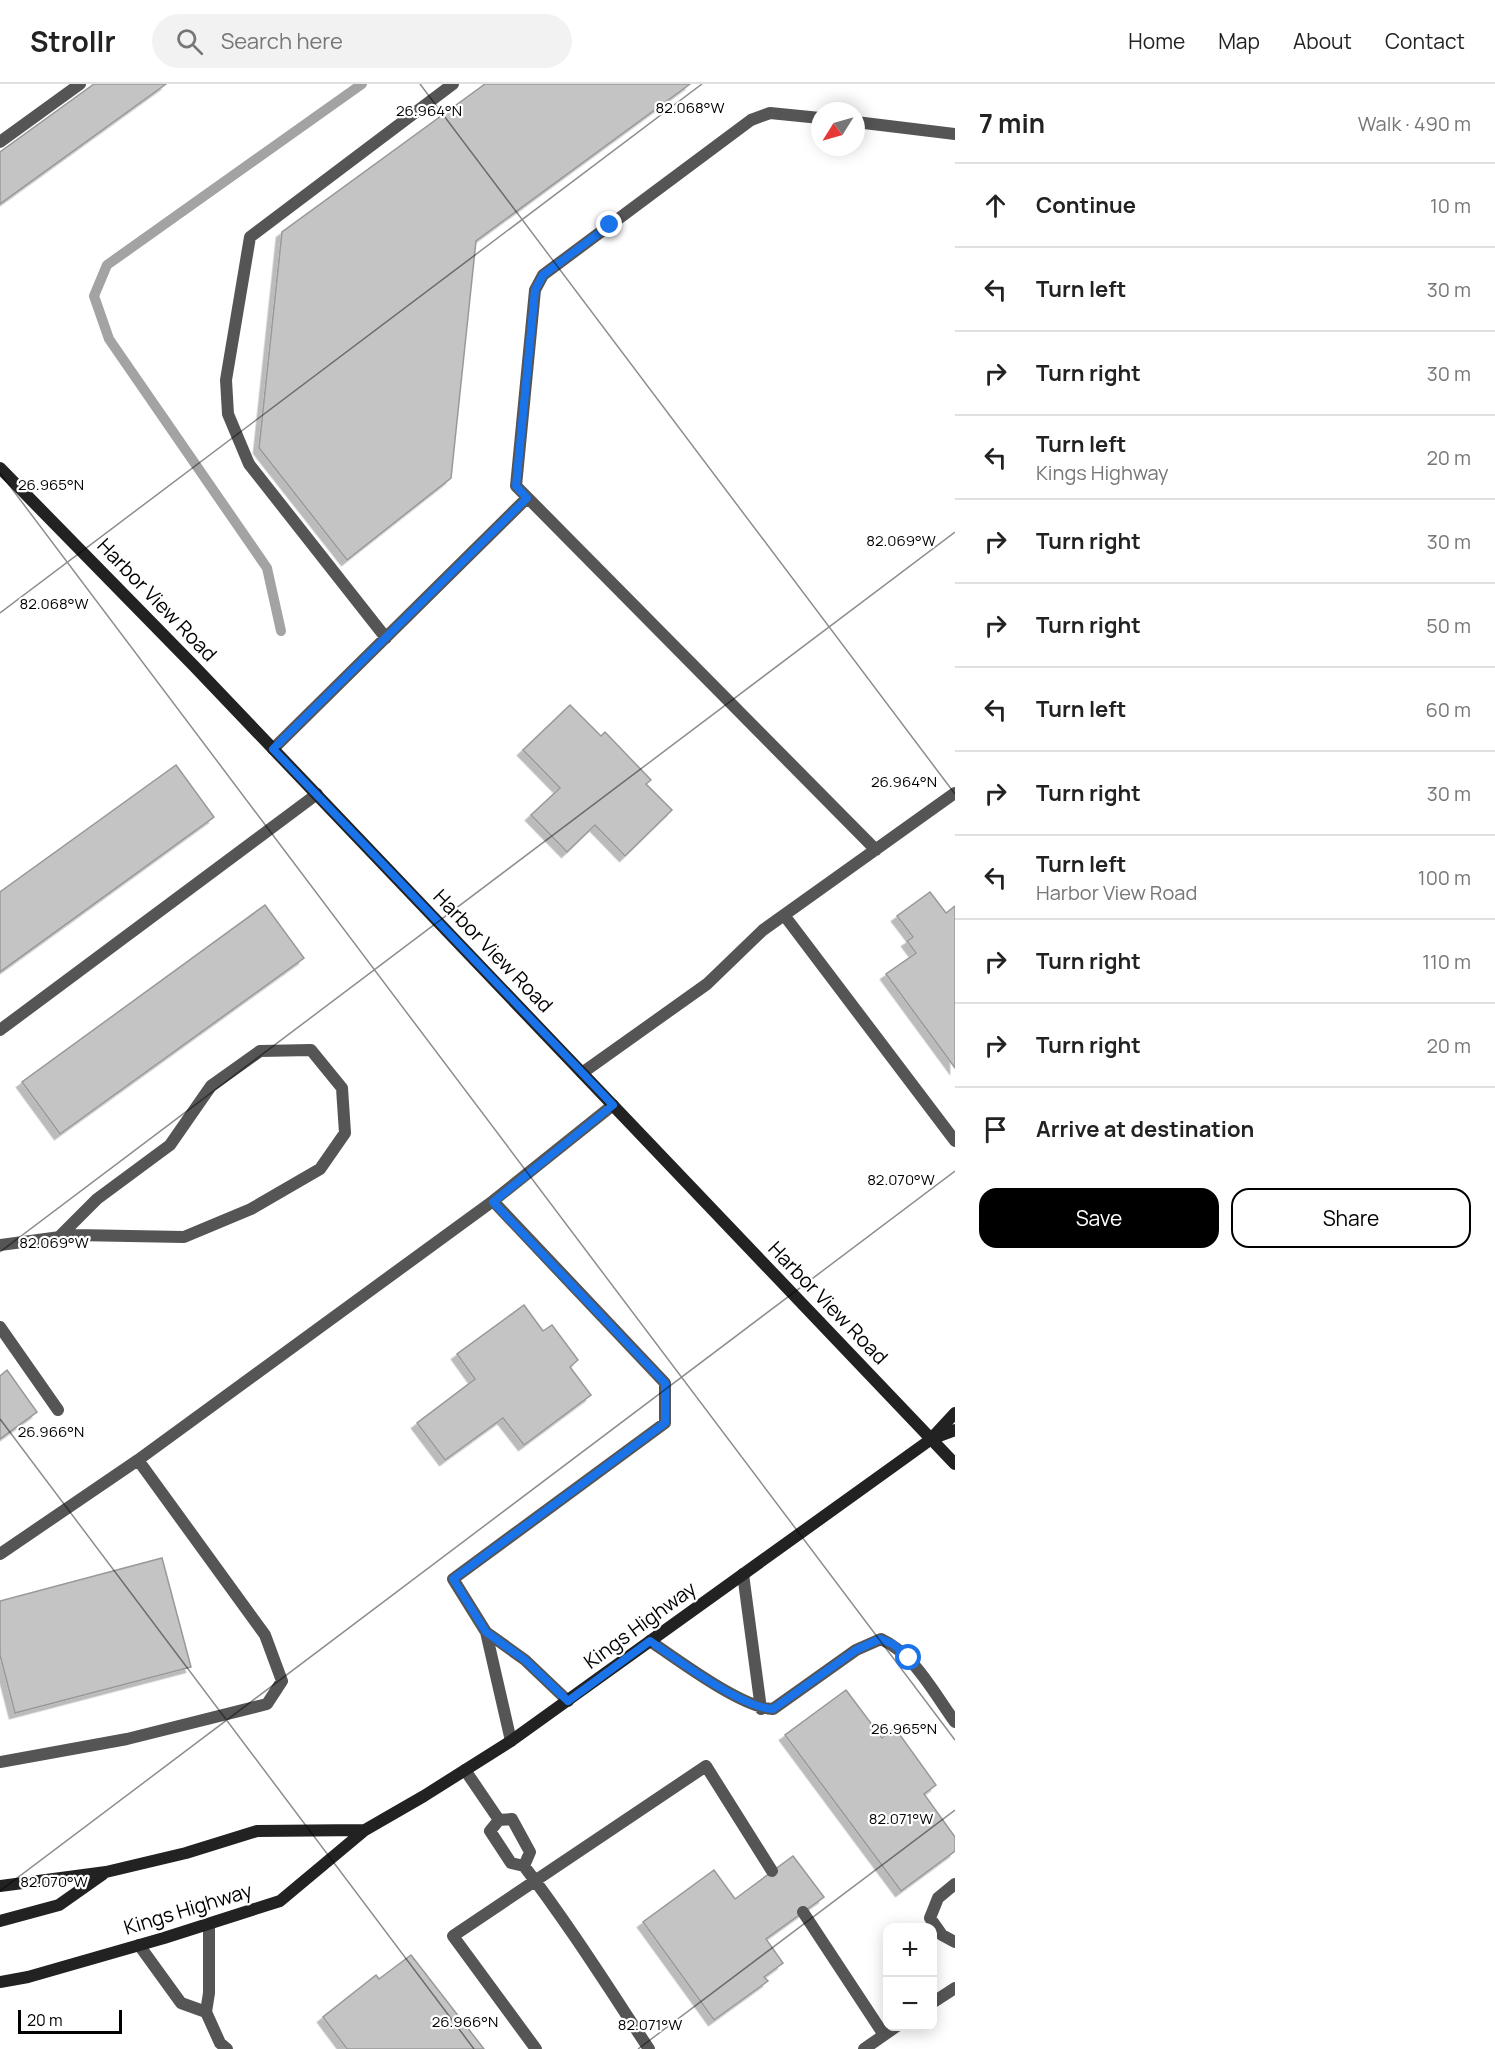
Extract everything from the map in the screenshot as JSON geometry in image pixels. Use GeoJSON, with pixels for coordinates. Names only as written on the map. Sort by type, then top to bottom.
{"type":"FeatureCollection","features":[{"type":"Feature","properties":{"kind":"main road","name":"Harbor View Road"},"geometry":{"type":"LineString","coordinates":[[0,468],[317,794],[955,1464]]}},
{"type":"Feature","properties":{"kind":"main road","name":"Kings Highway"},"geometry":{"type":"LineString","coordinates":[[0,1982],[28,1977],[139,1945],[280,1901],[365,1830],[511,1741],[568,1701],[930,1440],[955,1413]]}},
{"type":"Feature","properties":{"kind":"main road","name":"Kings Highway"},"geometry":{"type":"LineString","coordinates":[[930,1440],[955,1430]]}},
{"type":"Feature","properties":{"kind":"main road"},"geometry":{"type":"LineString","coordinates":[[0,1886],[106,1872],[186,1853],[257,1831],[365,1830]]}},
{"type":"Feature","properties":{"kind":"main road"},"geometry":{"type":"LineString","coordinates":[[0,1921],[59,1905],[106,1872]]}},
{"type":"Feature","properties":{"kind":"lane"},"geometry":{"type":"LineString","coordinates":[[0,142],[80,84]]}},
{"type":"Feature","properties":{"kind":"lane"},"geometry":{"type":"LineString","coordinates":[[386,638],[249,464],[228,414],[226,380],[250,237],[453,84]]}},
{"type":"Feature","properties":{"kind":"lane"},"geometry":{"type":"LineString","coordinates":[[811,117],[770,113],[751,120],[543,275],[535,290],[516,486],[876,850]]}},
{"type":"Feature","properties":{"kind":"lane"},"geometry":{"type":"LineString","coordinates":[[865,123],[955,134]]}},
{"type":"Feature","properties":{"kind":"lane"},"geometry":{"type":"LineString","coordinates":[[273,749],[527,498]]}},
{"type":"Feature","properties":{"kind":"lane"},"geometry":{"type":"LineString","coordinates":[[582,1073],[707,984],[763,930],[955,793]]}},
{"type":"Feature","properties":{"kind":"lane"},"geometry":{"type":"LineString","coordinates":[[0,1030],[317,794]]}},
{"type":"Feature","properties":{"kind":"lane"},"geometry":{"type":"LineString","coordinates":[[784,915],[955,1141]]}},
{"type":"Feature","properties":{"kind":"lane"},"geometry":{"type":"LineString","coordinates":[[0,1245],[75,1234],[184,1237],[250,1209],[320,1169],[345,1133],[342,1088],[310,1050],[260,1051],[211,1086],[170,1145],[97,1199],[60,1236]]}},
{"type":"Feature","properties":{"kind":"lane"},"geometry":{"type":"LineString","coordinates":[[0,1554],[138,1460],[493,1202],[613,1105]]}},
{"type":"Feature","properties":{"kind":"lane"},"geometry":{"type":"LineString","coordinates":[[493,1202],[665,1383],[665,1423],[453,1579],[486,1632],[511,1741]]}},
{"type":"Feature","properties":{"kind":"lane"},"geometry":{"type":"LineString","coordinates":[[0,1327],[58,1410]]}},
{"type":"Feature","properties":{"kind":"lane"},"geometry":{"type":"LineString","coordinates":[[0,1762],[127,1739],[267,1704],[282,1681],[265,1635],[138,1460]]}},
{"type":"Feature","properties":{"kind":"lane"},"geometry":{"type":"LineString","coordinates":[[743,1574],[761,1709]]}},
{"type":"Feature","properties":{"kind":"lane"},"geometry":{"type":"LineString","coordinates":[[486,1632],[525,1660],[568,1701]]}},
{"type":"Feature","properties":{"kind":"lane"},"geometry":{"type":"LineString","coordinates":[[650,1641],[709,1680],[761,1709],[773,1709],[856,1650],[880,1639],[893,1644],[909,1658],[955,1722]]}},
{"type":"Feature","properties":{"kind":"lane"},"geometry":{"type":"LineString","coordinates":[[536,2049],[453,1936],[706,1766],[772,1871]]}},
{"type":"Feature","properties":{"kind":"lane"},"geometry":{"type":"LineString","coordinates":[[465,1770],[499,1820]]}},
{"type":"Feature","properties":{"kind":"lane"},"geometry":{"type":"LineString","coordinates":[[524,1866],[530,1851],[512,1819],[499,1820],[490,1831],[511,1863],[524,1866],[535,1879],[649,2049]]}},
{"type":"Feature","properties":{"kind":"lane"},"geometry":{"type":"LineString","coordinates":[[955,1884],[938,1898],[930,1918],[942,1935],[955,1942]]}},
{"type":"Feature","properties":{"kind":"lane"},"geometry":{"type":"LineString","coordinates":[[803,1912],[884,2035]]}},
{"type":"Feature","properties":{"kind":"lane"},"geometry":{"type":"LineString","coordinates":[[209,1924],[209,1993],[206,2012],[219,2047]]}},
{"type":"Feature","properties":{"kind":"lane"},"geometry":{"type":"LineString","coordinates":[[139,1945],[181,2003],[206,2012]]}},
{"type":"Feature","properties":{"kind":"lane"},"geometry":{"type":"LineString","coordinates":[[937,2000],[955,1988]]}},
{"type":"Feature","properties":{"kind":"lane"},"geometry":{"type":"LineString","coordinates":[[864,2049],[890,2031]]}},
{"type":"Feature","properties":{"kind":"building"},"geometry":{"type":"Polygon","coordinates":[[[94,84],[166,84],[0,204],[0,152],[94,84]]]}},
{"type":"Feature","properties":{"kind":"building"},"geometry":{"type":"Polygon","coordinates":[[[485,84],[690,84],[476,241],[451,478],[347,560],[259,448],[282,232],[485,84]]]}},
{"type":"Feature","properties":{"kind":"building"},"geometry":{"type":"Polygon","coordinates":[[[570,705],[601,736],[605,732],[651,780],[646,784],[672,810],[625,856],[595,825],[567,852],[531,815],[560,788],[523,750],[570,705]]]}},
{"type":"Feature","properties":{"kind":"building"},"geometry":{"type":"Polygon","coordinates":[[[176,765],[214,817],[0,972],[0,892],[176,765]]]}},
{"type":"Feature","properties":{"kind":"building"},"geometry":{"type":"Polygon","coordinates":[[[930,892],[946,913],[955,906],[955,1068],[886,974],[916,953],[907,941],[913,937],[897,916],[930,892]]]}},
{"type":"Feature","properties":{"kind":"building"},"geometry":{"type":"Polygon","coordinates":[[[265,905],[304,958],[60,1134],[22,1082],[265,905]]]}},
{"type":"Feature","properties":{"kind":"building"},"geometry":{"type":"Polygon","coordinates":[[[524,1305],[543,1331],[552,1325],[578,1360],[570,1367],[591,1395],[524,1445],[503,1418],[445,1460],[417,1423],[475,1379],[457,1354],[524,1305]]]}},
{"type":"Feature","properties":{"kind":"building"},"geometry":{"type":"Polygon","coordinates":[[[7,1370],[37,1412],[0,1439],[0,1376],[7,1370]]]}},
{"type":"Feature","properties":{"kind":"building"},"geometry":{"type":"Polygon","coordinates":[[[162,1558],[191,1667],[15,1713],[0,1655],[0,1601],[162,1558]]]}},
{"type":"Feature","properties":{"kind":"building"},"geometry":{"type":"Polygon","coordinates":[[[846,1690],[882,1738],[895,1728],[936,1785],[924,1794],[955,1837],[955,1851],[901,1891],[785,1735],[846,1690]]]}},
{"type":"Feature","properties":{"kind":"building"},"geometry":{"type":"Polygon","coordinates":[[[793,1856],[824,1897],[766,1939],[783,1963],[764,1977],[768,1981],[714,2020],[643,1922],[714,1870],[735,1899],[793,1856]]]}},
{"type":"Feature","properties":{"kind":"building"},"geometry":{"type":"Polygon","coordinates":[[[411,1955],[484,2049],[347,2049],[323,2017],[376,1975],[379,1979],[411,1955]]]}},
{"type":"Feature","properties":{"kind":"waterway"},"geometry":{"type":"LineString","coordinates":[[281,631],[267,568],[109,339],[94,296],[107,265],[362,84]]}},
{"type":"Feature","properties":{"kind":"route"},"geometry":{"type":"LineString","coordinates":[[610,225],[543,275],[535,290],[516,486],[527,498],[273,749],[613,1105],[493,1202],[665,1383],[665,1423],[453,1579],[486,1632],[525,1660],[568,1701],[650,1641],[709,1680],[761,1709],[773,1709],[856,1650],[880,1639],[893,1644],[909,1658]]}}]}
